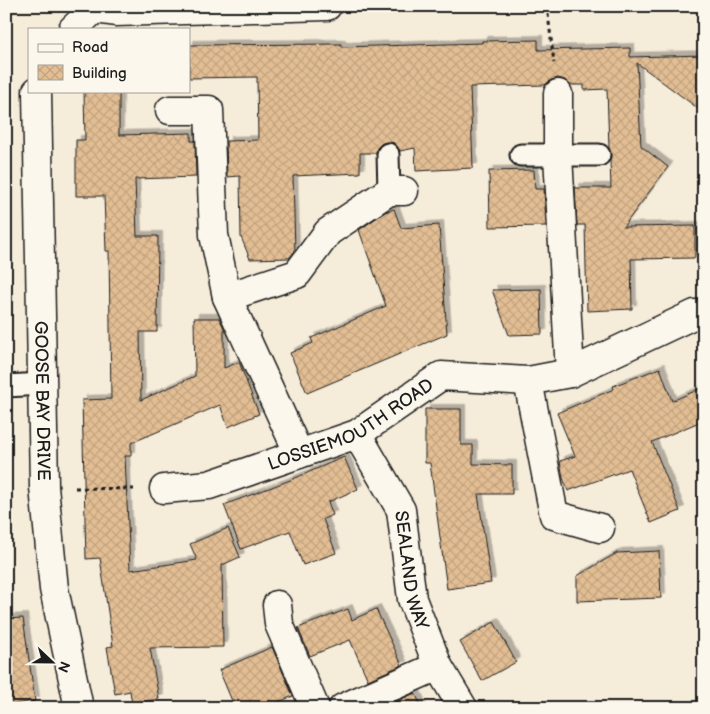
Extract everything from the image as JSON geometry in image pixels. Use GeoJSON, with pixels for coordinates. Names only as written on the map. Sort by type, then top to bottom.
{"type":"FeatureCollection","features":[{"type":"Feature","properties":{"kind":"street"},"geometry":{"type":"LineString","coordinates":[[74,28],[92,8],[116,12],[327,6]]}},
{"type":"Feature","properties":{"kind":"street","name":"GOOSE BAY DRIVE"},"geometry":{"type":"LineString","coordinates":[[38,92],[44,488],[54,589],[79,708]]}},
{"type":"Feature","properties":{"kind":"street"},"geometry":{"type":"LineString","coordinates":[[558,94],[558,155],[570,373]]}},
{"type":"Feature","properties":{"kind":"street"},"geometry":{"type":"LineString","coordinates":[[170,110],[209,110],[214,235],[227,297],[299,454]]}},
{"type":"Feature","properties":{"kind":"street"},"geometry":{"type":"LineString","coordinates":[[227,297],[297,274],[328,232],[396,191]]}},
{"type":"Feature","properties":{"kind":"street","name":"LOSSIEMOUTH ROAD"},"geometry":{"type":"LineString","coordinates":[[164,489],[209,485],[357,434],[441,376],[528,381],[570,373],[695,314],[704,315]]}},
{"type":"Feature","properties":{"kind":"street"},"geometry":{"type":"LineString","coordinates":[[528,381],[554,514],[600,528]]}},
{"type":"Feature","properties":{"kind":"street","name":"SEALAND WAY"},"geometry":{"type":"LineString","coordinates":[[357,434],[401,510],[412,599],[438,666],[463,708]]}},
{"type":"Feature","properties":{"kind":"street"},"geometry":{"type":"LineString","coordinates":[[277,605],[279,624],[315,708]]}},
{"type":"Feature","properties":{"kind":"street"},"geometry":{"type":"LineString","coordinates":[[343,708],[438,666]]}},
{"type":"Feature","properties":{"kind":"lane"},"geometry":{"type":"LineString","coordinates":[[388,154],[396,191]]}},
{"type":"Feature","properties":{"kind":"lane"},"geometry":{"type":"LineString","coordinates":[[521,156],[598,154]]}},
{"type":"Feature","properties":{"kind":"lane"},"geometry":{"type":"LineString","coordinates":[[6,386],[43,384]]}},
{"type":"Feature","properties":{"kind":"path"},"geometry":{"type":"LineString","coordinates":[[548,6],[558,94]]}},
{"type":"Feature","properties":{"kind":"path"},"geometry":{"type":"LineString","coordinates":[[44,488],[164,489]]}},
{"type":"Feature","properties":{"kind":"building"},"geometry":{"type":"Polygon","coordinates":[[[538,40],[538,50],[630,48],[630,57],[704,55],[704,113],[637,63],[641,146],[668,167],[623,227],[695,226],[695,258],[631,259],[632,309],[587,311],[585,225],[577,225],[575,188],[611,188],[607,89],[584,90],[584,85],[570,85],[565,80],[558,78],[551,80],[545,85],[470,87],[473,168],[416,171],[415,148],[400,151],[394,143],[387,142],[377,148],[376,153],[360,153],[360,173],[293,176],[295,251],[289,258],[250,259],[241,237],[240,176],[227,177],[226,141],[258,140],[257,77],[190,78],[190,45],[341,44],[341,47],[482,43],[482,41],[538,40]]]}},
{"type":"Feature","properties":{"kind":"building"},"geometry":{"type":"Polygon","coordinates":[[[84,92],[119,92],[119,135],[191,133],[191,141],[195,141],[196,177],[135,179],[137,236],[158,236],[157,332],[140,332],[141,400],[195,376],[194,318],[219,318],[224,328],[224,368],[239,362],[259,414],[228,427],[220,405],[131,443],[131,456],[125,456],[130,570],[197,560],[190,544],[228,528],[240,557],[222,565],[223,647],[150,648],[159,699],[132,704],[130,691],[115,694],[107,647],[113,646],[100,558],[86,559],[82,400],[111,399],[109,251],[106,251],[104,196],[76,196],[76,140],[85,140],[84,92]]]}},
{"type":"Feature","properties":{"kind":"building"},"geometry":{"type":"Polygon","coordinates":[[[534,170],[535,189],[544,189],[546,226],[490,227],[489,171],[534,170]]]}},
{"type":"Feature","properties":{"kind":"building"},"geometry":{"type":"Polygon","coordinates":[[[394,209],[401,228],[439,225],[447,334],[307,393],[290,353],[313,343],[311,338],[386,306],[359,230],[385,212],[394,209]]]}},
{"type":"Feature","properties":{"kind":"building"},"geometry":{"type":"Polygon","coordinates":[[[541,289],[542,334],[509,335],[492,290],[541,289]]]}},
{"type":"Feature","properties":{"kind":"building"},"geometry":{"type":"Polygon","coordinates":[[[660,368],[672,401],[704,387],[704,420],[652,442],[680,511],[651,523],[629,469],[568,491],[560,461],[575,456],[557,413],[614,389],[613,386],[660,368]]]}},
{"type":"Feature","properties":{"kind":"building"},"geometry":{"type":"Polygon","coordinates":[[[425,409],[461,409],[461,445],[473,445],[473,464],[512,465],[512,494],[478,494],[491,583],[447,589],[430,463],[425,463],[425,409]]]}},
{"type":"Feature","properties":{"kind":"building"},"geometry":{"type":"Polygon","coordinates":[[[344,457],[358,489],[328,502],[333,515],[323,519],[336,553],[303,565],[290,531],[241,549],[224,505],[344,457]]]}},
{"type":"Feature","properties":{"kind":"building"},"geometry":{"type":"Polygon","coordinates":[[[659,551],[661,598],[577,601],[577,576],[617,553],[659,551]]]}},
{"type":"Feature","properties":{"kind":"building"},"geometry":{"type":"Polygon","coordinates":[[[348,609],[352,620],[376,609],[402,665],[368,680],[350,640],[310,656],[298,628],[348,609]]]}},
{"type":"Feature","properties":{"kind":"building"},"geometry":{"type":"Polygon","coordinates":[[[23,618],[35,701],[6,705],[6,619],[23,618]]]}},
{"type":"Feature","properties":{"kind":"building"},"geometry":{"type":"Polygon","coordinates":[[[494,622],[516,662],[482,681],[460,642],[494,622]]]}},
{"type":"Feature","properties":{"kind":"building"},"geometry":{"type":"Polygon","coordinates":[[[272,647],[293,696],[264,708],[235,708],[219,670],[272,647]]]}},
{"type":"Feature","properties":{"kind":"building"},"geometry":{"type":"Polygon","coordinates":[[[415,693],[422,708],[382,708],[415,693]]]}}]}
